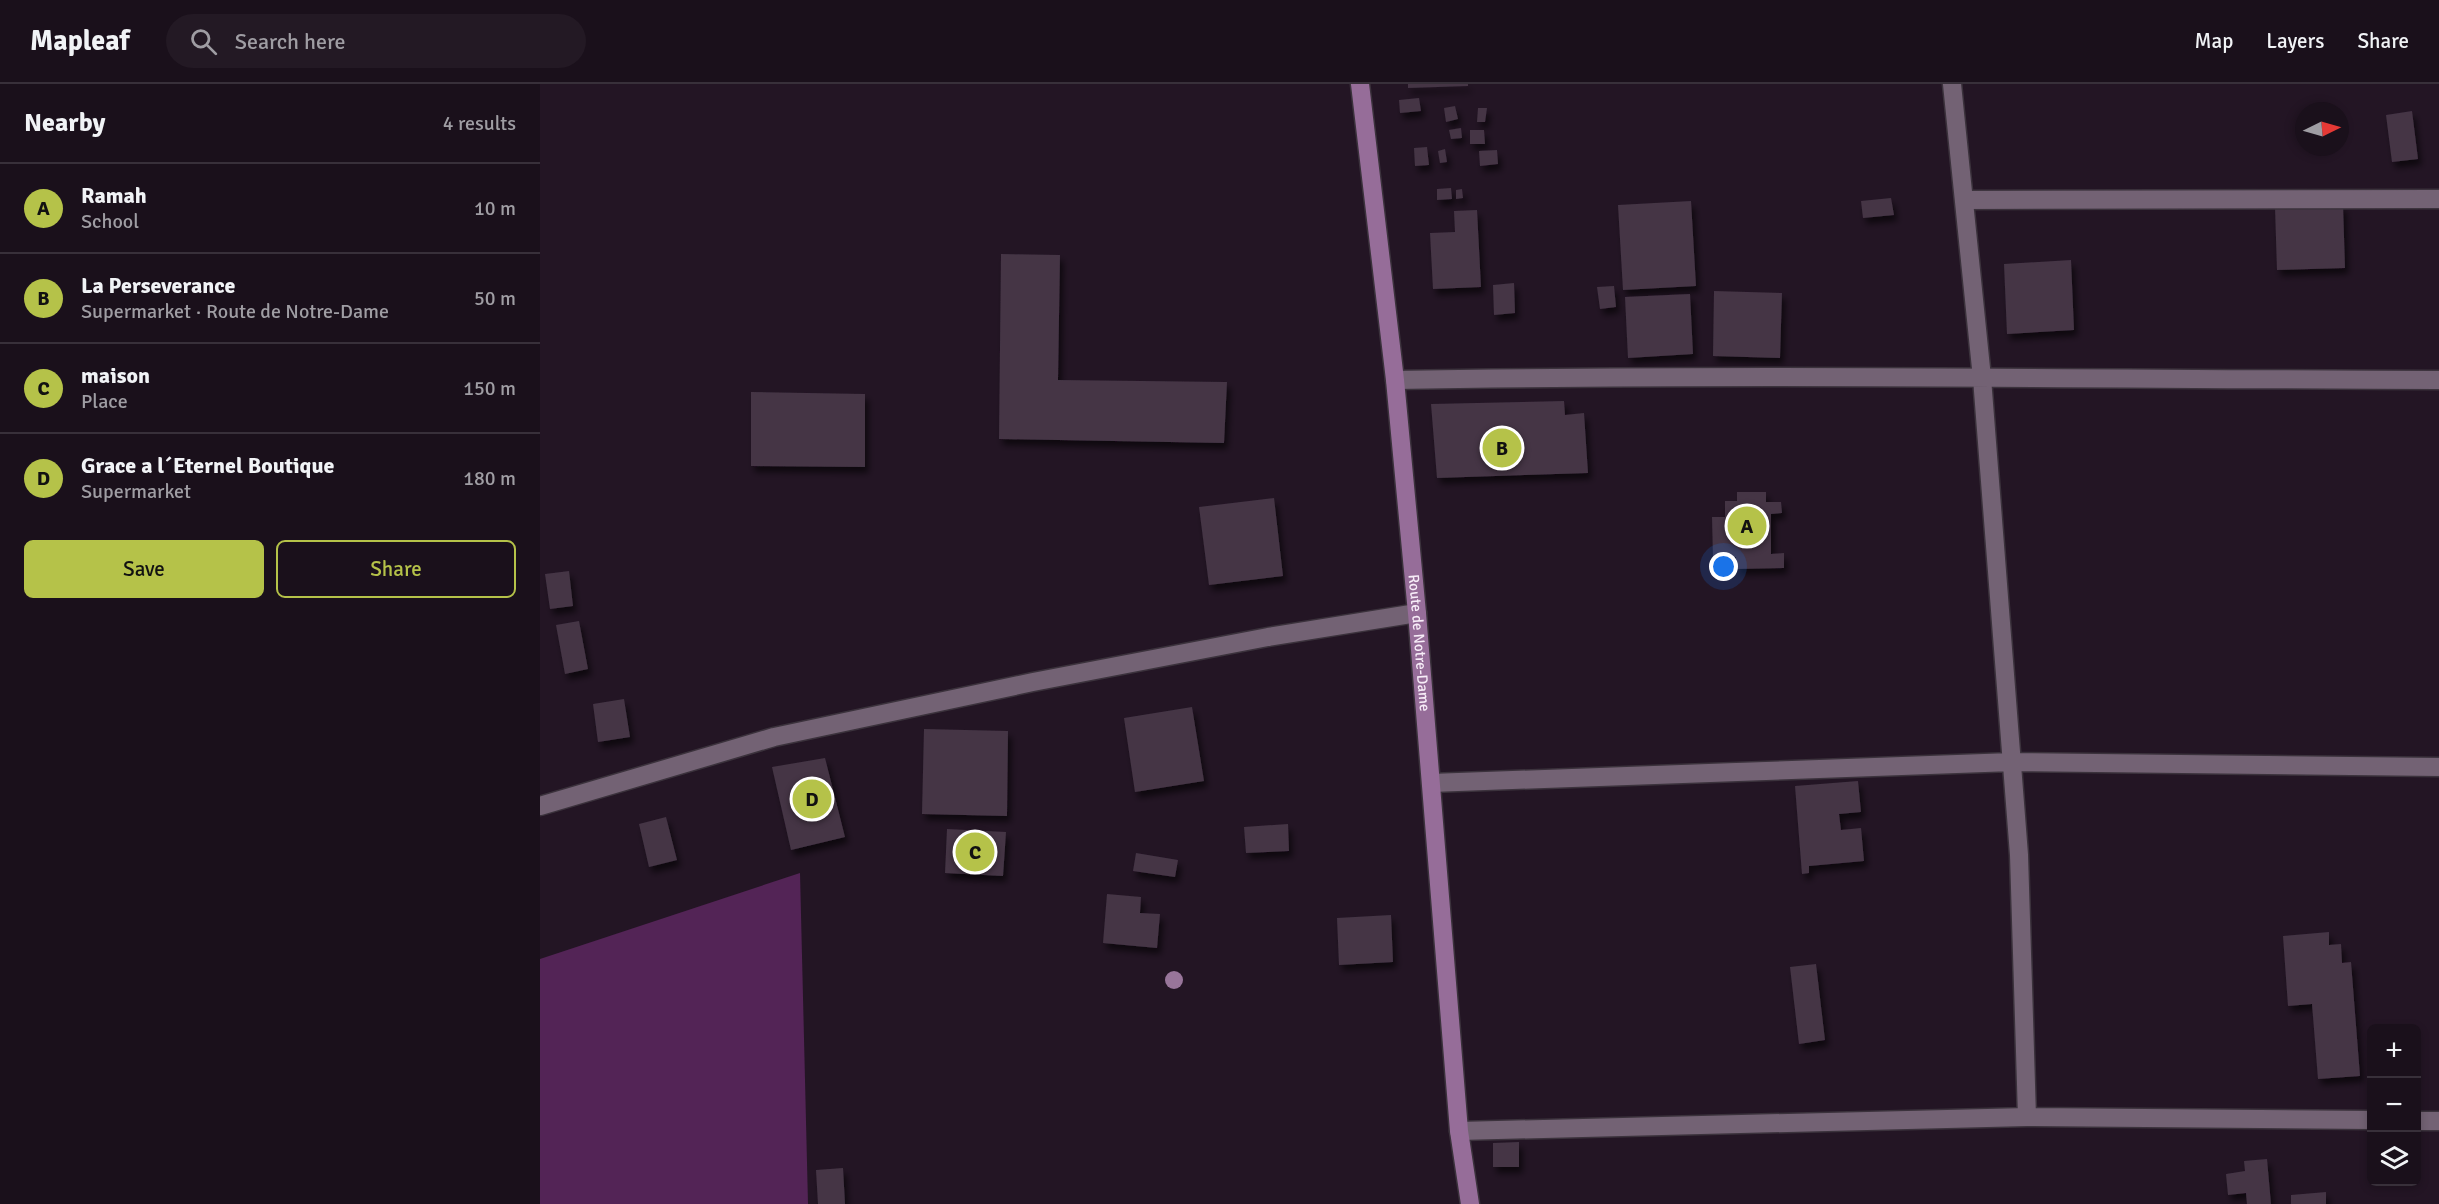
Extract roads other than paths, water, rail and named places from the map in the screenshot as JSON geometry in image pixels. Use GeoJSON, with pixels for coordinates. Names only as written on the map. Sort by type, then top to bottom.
{"type":"FeatureCollection","features":[{"type":"Feature","properties":{"kind":"street","name":"Route de Notre-Dame"},"geometry":{"type":"LineString","coordinates":[[1360,84],[1395,380],[1417,613],[1459,1131],[1470,1204]]}},
{"type":"Feature","properties":{"kind":"street"},"geometry":{"type":"LineString","coordinates":[[1952,84],[1982,378],[2019,855],[2027,1117]]}},
{"type":"Feature","properties":{"kind":"street"},"geometry":{"type":"LineString","coordinates":[[1964,200],[2439,200]]}},
{"type":"Feature","properties":{"kind":"street"},"geometry":{"type":"LineString","coordinates":[[1395,380],[1864,375],[1982,378],[2439,380]]}},
{"type":"Feature","properties":{"kind":"street"},"geometry":{"type":"LineString","coordinates":[[540,806],[774,737],[1034,682],[1268,637],[1417,613]]}},
{"type":"Feature","properties":{"kind":"street"},"geometry":{"type":"LineString","coordinates":[[1431,783],[2012,762],[2439,767]]}},
{"type":"Feature","properties":{"kind":"street"},"geometry":{"type":"LineString","coordinates":[[1459,1131],[2027,1117],[2367,1120]]}},
{"type":"Feature","properties":{"kind":"street"},"geometry":{"type":"LineString","coordinates":[[2421,1120],[2439,1121]]}},
{"type":"Feature","properties":{"kind":"place","name":"La Perseverance"},"geometry":{"type":"Point","coordinates":[1502,448]}},
{"type":"Feature","properties":{"kind":"place","name":"Ramah"},"geometry":{"type":"Point","coordinates":[1747,526]}},
{"type":"Feature","properties":{"kind":"place","name":"Grace a l´Eternel Boutique"},"geometry":{"type":"Point","coordinates":[812,799]}},
{"type":"Feature","properties":{"kind":"place","name":"maison"},"geometry":{"type":"Point","coordinates":[975,852]}}]}
